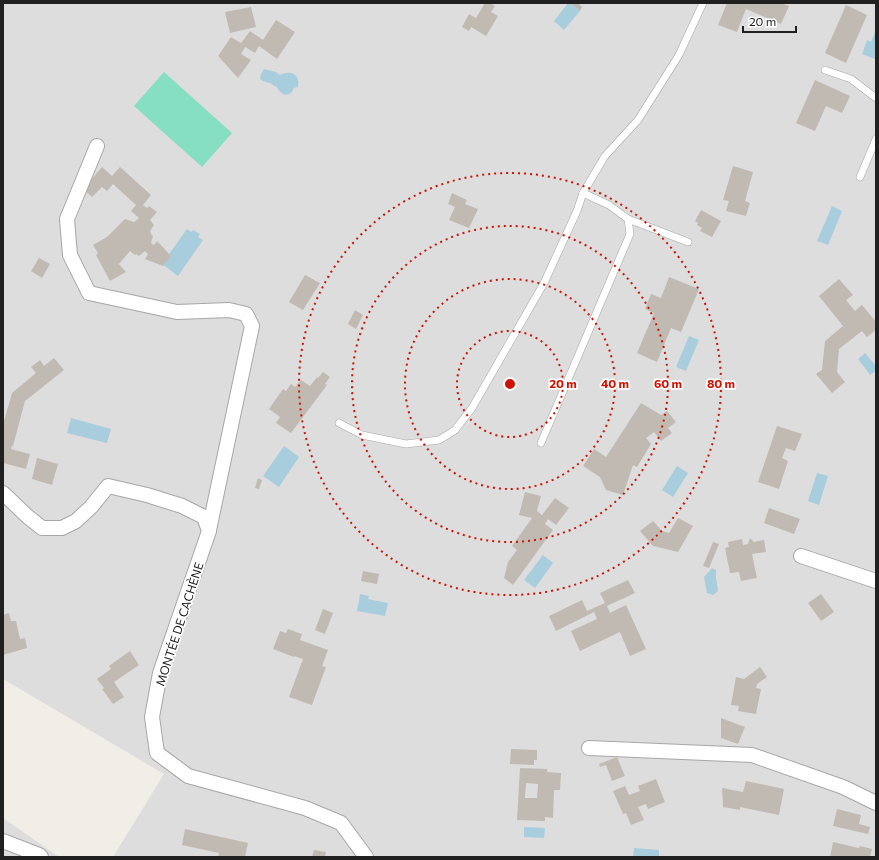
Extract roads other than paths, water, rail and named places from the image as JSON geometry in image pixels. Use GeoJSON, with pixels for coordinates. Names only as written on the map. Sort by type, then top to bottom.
{"type":"FeatureCollection","features":[{"type":"Feature","properties":{"kind":"street","name":"MONTÉE DE CACHÈNE"},"geometry":{"type":"LineString","coordinates":[[97,146],[67,220],[70,255],[89,293],[177,312],[228,310],[246,314],[252,326],[209,531],[160,673],[152,717],[157,753],[188,776],[304,808],[341,823],[366,857]]}},
{"type":"Feature","properties":{"kind":"street"},"geometry":{"type":"LineString","coordinates":[[3,493],[42,528],[62,528],[76,521],[91,507],[108,486],[148,495],[182,506],[204,517],[208,530]]}},
{"type":"Feature","properties":{"kind":"street"},"geometry":{"type":"LineString","coordinates":[[801,556],[876,581]]}},
{"type":"Feature","properties":{"kind":"street"},"geometry":{"type":"LineString","coordinates":[[589,748],[752,755],[843,787],[876,803]]}},
{"type":"Feature","properties":{"kind":"street"},"geometry":{"type":"LineString","coordinates":[[3,841],[41,857]]}},
{"type":"Feature","properties":{"kind":"lane"},"geometry":{"type":"LineString","coordinates":[[339,423],[362,435],[406,444],[439,440],[455,430],[472,408],[544,283],[577,211],[584,192],[605,156],[638,120],[678,55],[703,3]]}},
{"type":"Feature","properties":{"kind":"lane"},"geometry":{"type":"LineString","coordinates":[[825,70],[851,79],[876,98]]}},
{"type":"Feature","properties":{"kind":"lane"},"geometry":{"type":"LineString","coordinates":[[860,177],[876,139]]}},
{"type":"Feature","properties":{"kind":"lane"},"geometry":{"type":"LineString","coordinates":[[584,192],[608,205],[628,219],[688,242]]}},
{"type":"Feature","properties":{"kind":"lane"},"geometry":{"type":"LineString","coordinates":[[541,443],[630,234],[628,219]]}},
{"type":"Feature","properties":{"kind":"water"},"geometry":{"type":"Polygon","coordinates":[[[568,3],[580,11],[564,30],[554,21],[568,3]]]}},
{"type":"Feature","properties":{"kind":"water"},"geometry":{"type":"Polygon","coordinates":[[[876,30],[875,59],[862,54],[867,40],[871,42],[876,30]]]}},
{"type":"Feature","properties":{"kind":"water"},"geometry":{"type":"Polygon","coordinates":[[[264,69],[276,72],[280,75],[284,73],[294,74],[298,79],[298,87],[294,88],[286,95],[283,94],[277,87],[260,79],[264,69]]]}},
{"type":"Feature","properties":{"kind":"water"},"geometry":{"type":"Polygon","coordinates":[[[832,206],[842,211],[828,245],[817,241],[832,206]]]}},
{"type":"Feature","properties":{"kind":"water"},"geometry":{"type":"Polygon","coordinates":[[[187,229],[191,232],[193,230],[200,234],[198,237],[203,240],[178,276],[162,264],[187,229]]]}},
{"type":"Feature","properties":{"kind":"water"},"geometry":{"type":"Polygon","coordinates":[[[689,336],[699,340],[686,371],[676,367],[689,336]]]}},
{"type":"Feature","properties":{"kind":"water"},"geometry":{"type":"Polygon","coordinates":[[[865,353],[876,366],[876,371],[870,375],[858,359],[865,353]]]}},
{"type":"Feature","properties":{"kind":"water"},"geometry":{"type":"Polygon","coordinates":[[[71,418],[111,429],[107,443],[67,433],[71,418]]]}},
{"type":"Feature","properties":{"kind":"water"},"geometry":{"type":"Polygon","coordinates":[[[284,446],[299,457],[279,487],[263,476],[284,446]]]}},
{"type":"Feature","properties":{"kind":"water"},"geometry":{"type":"Polygon","coordinates":[[[677,466],[688,473],[673,497],[662,490],[677,466]]]}},
{"type":"Feature","properties":{"kind":"water"},"geometry":{"type":"Polygon","coordinates":[[[817,473],[828,476],[819,505],[808,501],[817,473]]]}},
{"type":"Feature","properties":{"kind":"water"},"geometry":{"type":"Polygon","coordinates":[[[543,555],[553,563],[535,588],[524,580],[543,555]]]}},
{"type":"Feature","properties":{"kind":"water"},"geometry":{"type":"Polygon","coordinates":[[[712,568],[716,570],[718,591],[713,595],[707,593],[704,577],[712,568]]]}},
{"type":"Feature","properties":{"kind":"water"},"geometry":{"type":"Polygon","coordinates":[[[360,594],[369,596],[368,599],[388,603],[385,616],[357,611],[360,594]]]}},
{"type":"Feature","properties":{"kind":"water"},"geometry":{"type":"Polygon","coordinates":[[[524,827],[545,828],[544,838],[524,837],[524,827]]]}},
{"type":"Feature","properties":{"kind":"water"},"geometry":{"type":"Polygon","coordinates":[[[634,848],[659,850],[659,857],[633,857],[634,848]]]}}]}
